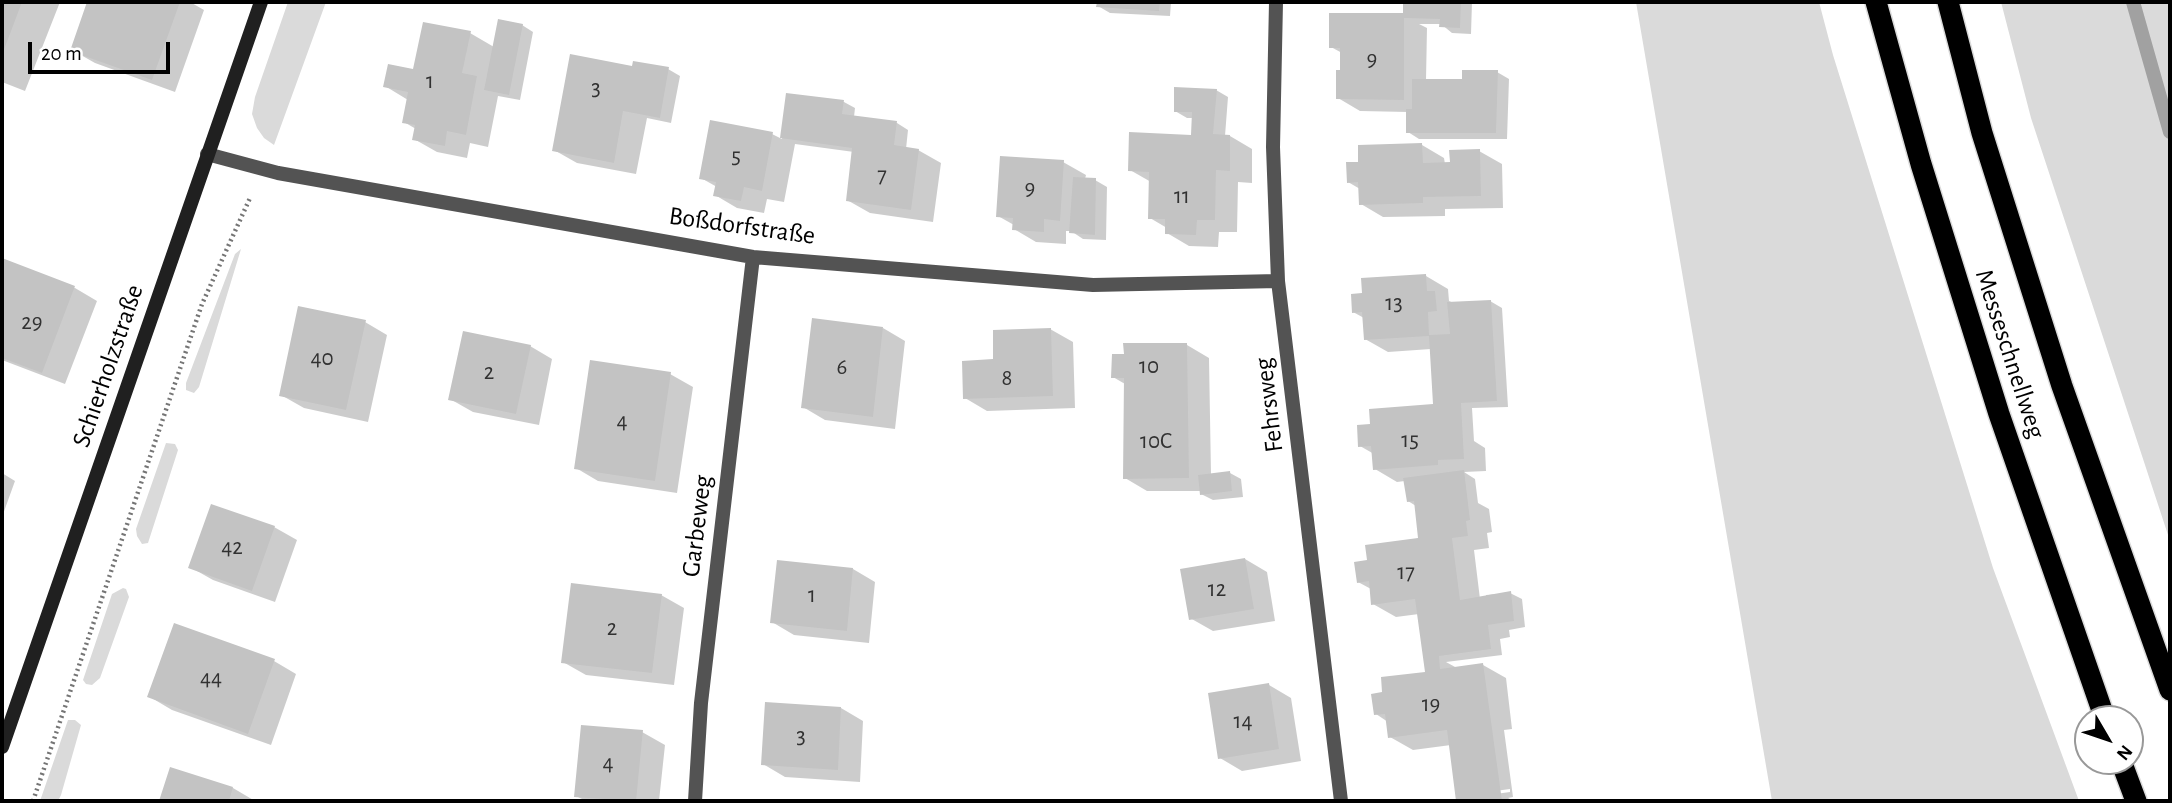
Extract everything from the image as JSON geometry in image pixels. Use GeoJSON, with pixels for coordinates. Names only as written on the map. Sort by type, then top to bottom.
{"type":"FeatureCollection","features":[{"type":"Feature","properties":{"kind":"highway","name":"Messeschnellweg"},"geometry":{"type":"LineString","coordinates":[[1876,2],[1921,164],[1999,414],[2100,705]]}},
{"type":"Feature","properties":{"kind":"highway","name":"Messeschnellweg"},"geometry":{"type":"LineString","coordinates":[[1948,2],[1982,133],[2062,386],[2170,691]]}},
{"type":"Feature","properties":{"kind":"highway"},"geometry":{"type":"LineString","coordinates":[[2126,775],[2136,801]]}},
{"type":"Feature","properties":{"kind":"street","name":"Schierholzstraße"},"geometry":{"type":"LineString","coordinates":[[2,747],[261,2]]}},
{"type":"Feature","properties":{"kind":"street","name":"Fehrsweg"},"geometry":{"type":"LineString","coordinates":[[1276,2],[1273,147],[1278,281],[1341,801]]}},
{"type":"Feature","properties":{"kind":"street","name":"Boßdorfstraße"},"geometry":{"type":"LineString","coordinates":[[207,154],[278,173],[753,257],[1093,285],[1278,281]]}},
{"type":"Feature","properties":{"kind":"street","name":"Garbeweg"},"geometry":{"type":"LineString","coordinates":[[695,801],[701,704],[753,257]]}},
{"type":"Feature","properties":{"kind":"path"},"geometry":{"type":"LineString","coordinates":[[33,801],[202,304],[254,190]]}},
{"type":"Feature","properties":{"kind":"shaded area"},"geometry":{"type":"Polygon","coordinates":[[[288,2],[326,2],[274,145],[264,138],[252,114],[255,97],[288,2]]]}},
{"type":"Feature","properties":{"kind":"shaded area"},"geometry":{"type":"Polygon","coordinates":[[[1636,2],[1819,2],[1833,55],[1993,568],[2079,801],[1772,801],[1636,2]]]}},
{"type":"Feature","properties":{"kind":"shaded area"},"geometry":{"type":"Polygon","coordinates":[[[2001,2],[2170,2],[2170,541],[2031,118],[2001,2]]]}},
{"type":"Feature","properties":{"kind":"shaded area"},"geometry":{"type":"Polygon","coordinates":[[[241,249],[199,387],[194,393],[186,390],[186,383],[235,254],[241,249]]]}},
{"type":"Feature","properties":{"kind":"shaded area"},"geometry":{"type":"Polygon","coordinates":[[[166,443],[175,444],[178,450],[148,543],[142,544],[136,529],[166,443]]]}},
{"type":"Feature","properties":{"kind":"shaded area"},"geometry":{"type":"Polygon","coordinates":[[[123,588],[129,597],[100,678],[92,685],[86,684],[83,680],[112,594],[123,588]]]}},
{"type":"Feature","properties":{"kind":"shaded area"},"geometry":{"type":"Polygon","coordinates":[[[68,720],[75,720],[81,725],[61,795],[58,801],[40,801],[68,720]]]}},
{"type":"Feature","properties":{"kind":"building"},"geometry":{"type":"Polygon","coordinates":[[[2,2],[22,2],[2,55],[2,2]]]}},
{"type":"Feature","properties":{"kind":"building"},"geometry":{"type":"Polygon","coordinates":[[[87,2],[180,2],[152,80],[70,51],[87,2]]]}},
{"type":"Feature","properties":{"kind":"building"},"geometry":{"type":"Polygon","coordinates":[[[1097,2],[1160,2],[1159,11],[1096,7],[1097,2]]]}},
{"type":"Feature","properties":{"kind":"building"},"geometry":{"type":"Polygon","coordinates":[[[1403,2],[1461,2],[1460,28],[1439,27],[1440,19],[1404,18],[1404,100],[1336,99],[1336,70],[1340,70],[1340,48],[1329,48],[1329,13],[1403,13],[1403,2]]]}},
{"type":"Feature","properties":{"kind":"building"},"geometry":{"type":"Polygon","coordinates":[[[498,19],[523,24],[509,95],[484,90],[498,19]]]}},
{"type":"Feature","properties":{"kind":"building"},"geometry":{"type":"Polygon","coordinates":[[[423,22],[471,31],[462,73],[477,76],[466,135],[447,131],[445,146],[412,140],[415,125],[402,123],[408,92],[383,87],[388,64],[413,69],[423,22]]]}},
{"type":"Feature","properties":{"kind":"building"},"geometry":{"type":"Polygon","coordinates":[[[570,54],[632,66],[633,61],[669,67],[660,118],[623,111],[614,163],[552,151],[570,54]]]}},
{"type":"Feature","properties":{"kind":"building"},"geometry":{"type":"Polygon","coordinates":[[[1462,70],[1498,70],[1496,133],[1406,133],[1406,109],[1412,109],[1412,79],[1462,79],[1462,70]]]}},
{"type":"Feature","properties":{"kind":"building"},"geometry":{"type":"Polygon","coordinates":[[[1174,87],[1217,89],[1213,134],[1230,135],[1230,171],[1216,170],[1215,220],[1197,220],[1196,235],[1165,234],[1165,219],[1148,219],[1149,172],[1128,171],[1129,132],[1191,135],[1192,112],[1174,112],[1174,87]]]}},
{"type":"Feature","properties":{"kind":"building"},"geometry":{"type":"Polygon","coordinates":[[[786,93],[844,100],[842,114],[897,121],[894,145],[919,149],[911,210],[846,201],[852,148],[780,138],[786,93]]]}},
{"type":"Feature","properties":{"kind":"building"},"geometry":{"type":"Polygon","coordinates":[[[710,120],[773,132],[762,191],[744,187],[741,201],[713,196],[716,182],[699,179],[710,120]]]}},
{"type":"Feature","properties":{"kind":"building"},"geometry":{"type":"Polygon","coordinates":[[[1422,143],[1423,163],[1450,162],[1449,150],[1480,149],[1481,196],[1423,197],[1423,203],[1359,205],[1358,182],[1347,183],[1346,162],[1358,162],[1358,145],[1422,143]]]}},
{"type":"Feature","properties":{"kind":"building"},"geometry":{"type":"Polygon","coordinates":[[[1000,156],[1064,160],[1060,221],[1044,219],[1044,232],[1012,230],[1013,218],[996,217],[1000,156]]]}},
{"type":"Feature","properties":{"kind":"building"},"geometry":{"type":"Polygon","coordinates":[[[1073,177],[1096,178],[1095,235],[1069,233],[1073,177]]]}},
{"type":"Feature","properties":{"kind":"building"},"geometry":{"type":"Polygon","coordinates":[[[2,258],[75,286],[42,373],[2,358],[2,258]]]}},
{"type":"Feature","properties":{"kind":"building"},"geometry":{"type":"Polygon","coordinates":[[[1426,274],[1427,291],[1435,291],[1437,311],[1428,312],[1429,335],[1450,334],[1447,302],[1491,300],[1497,401],[1461,403],[1464,459],[1438,460],[1438,465],[1373,470],[1371,446],[1358,447],[1357,425],[1370,424],[1369,409],[1433,404],[1429,336],[1364,340],[1362,312],[1352,313],[1351,294],[1362,293],[1361,278],[1426,274]]]}},
{"type":"Feature","properties":{"kind":"building"},"geometry":{"type":"Polygon","coordinates":[[[298,306],[366,320],[346,410],[279,396],[298,306]]]}},
{"type":"Feature","properties":{"kind":"building"},"geometry":{"type":"Polygon","coordinates":[[[812,318],[883,327],[873,417],[801,408],[812,318]]]}},
{"type":"Feature","properties":{"kind":"building"},"geometry":{"type":"Polygon","coordinates":[[[1051,328],[1053,396],[963,399],[962,361],[993,359],[993,330],[1051,328]]]}},
{"type":"Feature","properties":{"kind":"building"},"geometry":{"type":"Polygon","coordinates":[[[463,331],[531,345],[516,414],[448,400],[463,331]]]}},
{"type":"Feature","properties":{"kind":"building"},"geometry":{"type":"Polygon","coordinates":[[[1123,343],[1187,343],[1189,478],[1123,479],[1124,378],[1111,378],[1112,354],[1124,354],[1123,343]]]}},
{"type":"Feature","properties":{"kind":"building"},"geometry":{"type":"Polygon","coordinates":[[[590,360],[671,372],[655,481],[574,469],[590,360]]]}},
{"type":"Feature","properties":{"kind":"building"},"geometry":{"type":"Polygon","coordinates":[[[1464,470],[1470,520],[1466,521],[1468,536],[1452,538],[1460,600],[1511,591],[1514,621],[1488,625],[1491,649],[1439,656],[1440,669],[1483,663],[1502,801],[1456,801],[1447,730],[1388,738],[1385,714],[1374,715],[1371,694],[1382,692],[1381,677],[1425,672],[1415,599],[1371,605],[1369,581],[1357,583],[1354,562],[1367,560],[1365,545],[1418,538],[1414,501],[1407,502],[1403,478],[1464,470]]]}},
{"type":"Feature","properties":{"kind":"building"},"geometry":{"type":"Polygon","coordinates":[[[1230,471],[1232,491],[1200,495],[1198,475],[1230,471]]]}},
{"type":"Feature","properties":{"kind":"building"},"geometry":{"type":"Polygon","coordinates":[[[211,504],[275,526],[252,591],[188,568],[211,504]]]}},
{"type":"Feature","properties":{"kind":"building"},"geometry":{"type":"Polygon","coordinates":[[[1245,558],[1254,609],[1189,620],[1180,569],[1245,558]]]}},
{"type":"Feature","properties":{"kind":"building"},"geometry":{"type":"Polygon","coordinates":[[[777,560],[853,568],[847,631],[770,623],[777,560]]]}},
{"type":"Feature","properties":{"kind":"building"},"geometry":{"type":"Polygon","coordinates":[[[571,583],[662,594],[652,673],[561,663],[571,583]]]}},
{"type":"Feature","properties":{"kind":"building"},"geometry":{"type":"Polygon","coordinates":[[[174,623],[275,659],[248,734],[147,697],[174,623]]]}},
{"type":"Feature","properties":{"kind":"building"},"geometry":{"type":"Polygon","coordinates":[[[1269,683],[1279,749],[1218,759],[1208,693],[1269,683]]]}},
{"type":"Feature","properties":{"kind":"building"},"geometry":{"type":"Polygon","coordinates":[[[765,702],[841,707],[838,770],[761,765],[765,702]]]}},
{"type":"Feature","properties":{"kind":"building"},"geometry":{"type":"Polygon","coordinates":[[[581,725],[643,730],[636,801],[574,797],[581,725]]]}},
{"type":"Feature","properties":{"kind":"building"},"geometry":{"type":"Polygon","coordinates":[[[170,767],[233,787],[229,801],[159,801],[170,767]]]}},
{"type":"Feature","properties":{"kind":"waterway"},"geometry":{"type":"LineString","coordinates":[[2133,2],[2170,132]]}}]}
